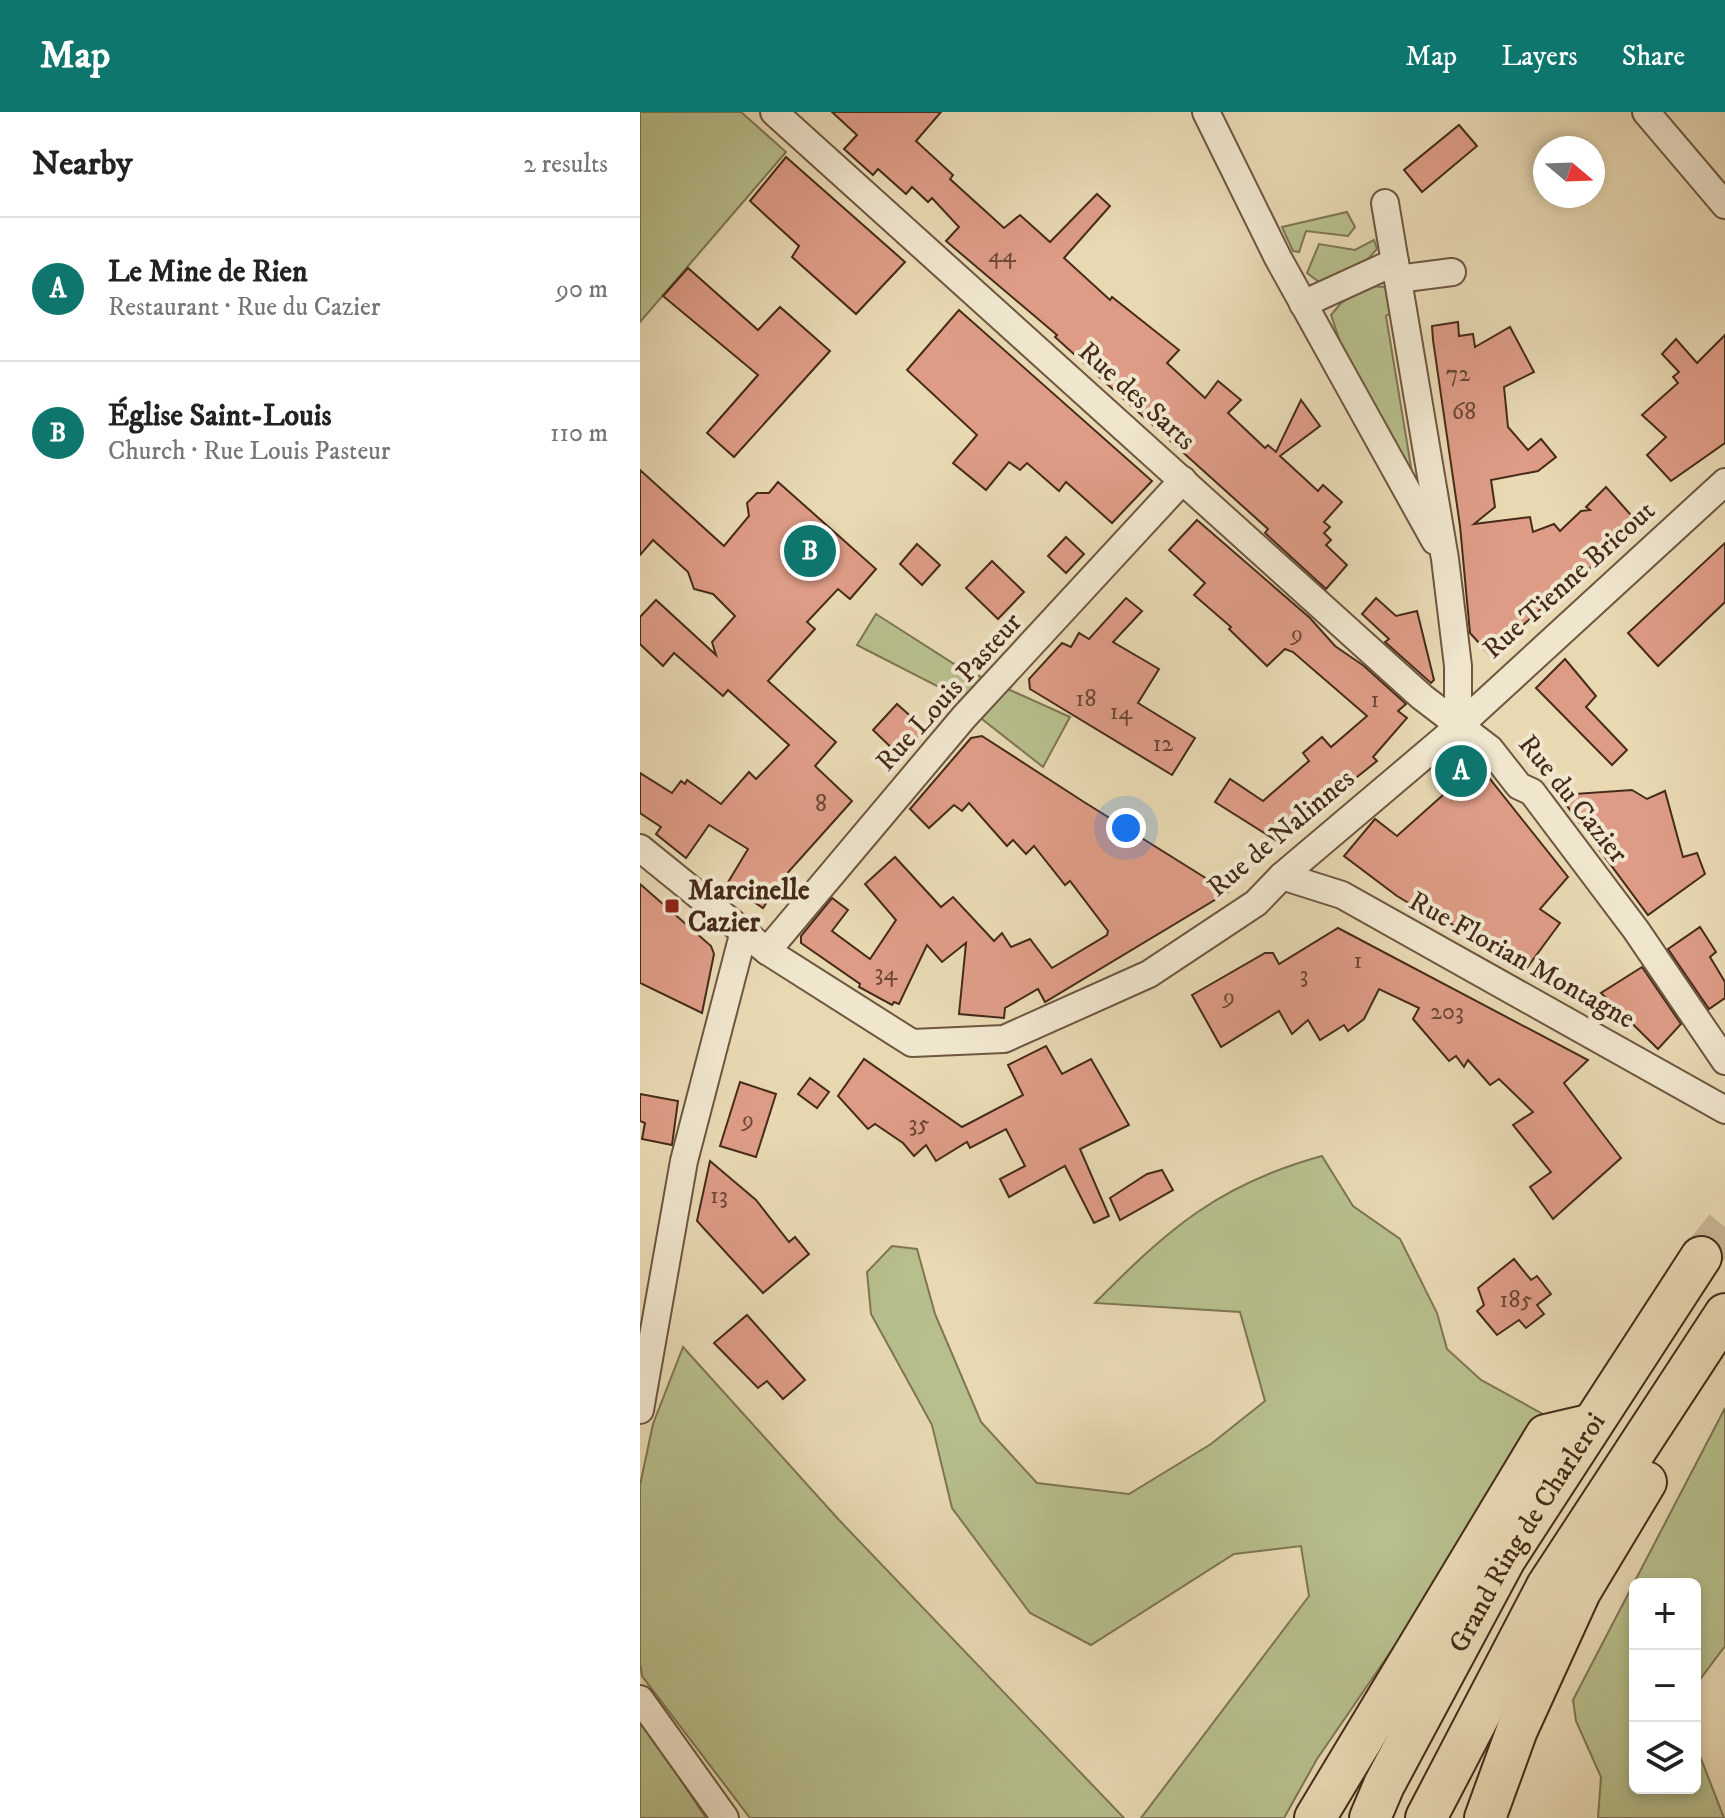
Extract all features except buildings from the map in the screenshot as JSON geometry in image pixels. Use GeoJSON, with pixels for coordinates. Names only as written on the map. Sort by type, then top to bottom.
{"type":"FeatureCollection","features":[{"type":"Feature","properties":{"kind":"highway","name":"Grand Ring de Charleroi"},"geometry":{"type":"LineString","coordinates":[[1370,1818],[1384,1785],[1505,1559],[1589,1425],[1701,1257]]}},
{"type":"Feature","properties":{"kind":"highway","name":"Grand Ring de Charleroi"},"geometry":{"type":"LineString","coordinates":[[1426,1818],[1547,1586],[1725,1314]]}},
{"type":"Feature","properties":{"kind":"highway"},"geometry":{"type":"LineString","coordinates":[[1485,1818],[1517,1730],[1580,1592],[1665,1449],[1671,1395]]}},
{"type":"Feature","properties":{"kind":"highway"},"geometry":{"type":"LineString","coordinates":[[1315,1818],[1546,1435],[1589,1425]]}},
{"type":"Feature","properties":{"kind":"street","name":"Rue des Sarts"},"geometry":{"type":"LineString","coordinates":[[774,112],[1458,727]]}},
{"type":"Feature","properties":{"kind":"street"},"geometry":{"type":"LineString","coordinates":[[1206,112],[1278,258],[1445,559]]}},
{"type":"Feature","properties":{"kind":"street"},"geometry":{"type":"LineString","coordinates":[[1646,112],[1725,205]]}},
{"type":"Feature","properties":{"kind":"street"},"geometry":{"type":"LineString","coordinates":[[1385,203],[1445,559],[1458,666],[1458,727]]}},
{"type":"Feature","properties":{"kind":"street"},"geometry":{"type":"LineString","coordinates":[[1303,304],[1396,271],[1452,272]]}},
{"type":"Feature","properties":{"kind":"street","name":"Rue Louis Pasteur"},"geometry":{"type":"LineString","coordinates":[[767,951],[964,717],[987,697],[1183,480]]}},
{"type":"Feature","properties":{"kind":"street","name":"Rue Tienne Bricout"},"geometry":{"type":"LineString","coordinates":[[1458,727],[1725,482]]}},
{"type":"Feature","properties":{"kind":"street","name":"Rue de Nalinnes"},"geometry":{"type":"LineString","coordinates":[[640,848],[767,951],[912,1043],[1004,1039],[1149,974],[1256,903],[1282,876],[1458,727]]}},
{"type":"Feature","properties":{"kind":"street","name":"Rue du Cazier"},"geometry":{"type":"LineString","coordinates":[[1458,727],[1490,749],[1519,786],[1532,792],[1636,930],[1725,1061]]}},
{"type":"Feature","properties":{"kind":"street","name":"Rue Florian Montagne"},"geometry":{"type":"LineString","coordinates":[[1282,876],[1342,895],[1725,1110]]}},
{"type":"Feature","properties":{"kind":"street"},"geometry":{"type":"LineString","coordinates":[[640,1410],[684,1161],[744,931]]}},
{"type":"Feature","properties":{"kind":"street"},"geometry":{"type":"LineString","coordinates":[[640,1699],[725,1818]]}},
{"type":"Feature","properties":{"kind":"green space"},"geometry":{"type":"Polygon","coordinates":[[[640,112],[741,112],[786,152],[640,322],[640,112]]]}},
{"type":"Feature","properties":{"kind":"green space"},"geometry":{"type":"Polygon","coordinates":[[[1347,212],[1355,227],[1348,236],[1306,231],[1299,252],[1293,251],[1282,227],[1347,212]]]}},
{"type":"Feature","properties":{"kind":"green space"},"geometry":{"type":"Polygon","coordinates":[[[1374,240],[1377,249],[1368,259],[1319,282],[1307,273],[1319,244],[1355,250],[1374,240]]]}},
{"type":"Feature","properties":{"kind":"green space"},"geometry":{"type":"Polygon","coordinates":[[[1369,286],[1385,287],[1394,303],[1394,311],[1386,316],[1416,497],[1345,356],[1331,315],[1341,303],[1369,286]]]}},
{"type":"Feature","properties":{"kind":"green space"},"geometry":{"type":"Polygon","coordinates":[[[876,614],[959,667],[1070,717],[1043,767],[945,690],[857,645],[876,614]]]}},
{"type":"Feature","properties":{"kind":"green space"},"geometry":{"type":"Polygon","coordinates":[[[1322,1156],[1353,1206],[1400,1239],[1437,1313],[1447,1349],[1481,1380],[1543,1414],[1433,1590],[1317,1759],[1284,1818],[1141,1818],[1309,1596],[1301,1546],[1234,1554],[1091,1645],[1030,1613],[952,1508],[932,1425],[871,1314],[867,1272],[892,1246],[917,1249],[935,1314],[981,1422],[1037,1483],[1129,1494],[1211,1444],[1265,1401],[1240,1312],[1095,1303],[1147,1253],[1197,1212],[1253,1180],[1322,1156]]]}},
{"type":"Feature","properties":{"kind":"green space"},"geometry":{"type":"Polygon","coordinates":[[[683,1347],[839,1520],[1124,1818],[750,1818],[642,1676],[640,1662],[640,1485],[653,1424],[683,1347]]]}},
{"type":"Feature","properties":{"kind":"green space"},"geometry":{"type":"Polygon","coordinates":[[[1725,1408],[1725,1646],[1701,1678],[1701,1578],[1637,1578],[1725,1408]]]}},
{"type":"Feature","properties":{"kind":"green space"},"geometry":{"type":"Polygon","coordinates":[[[1629,1592],[1629,1794],[1701,1794],[1701,1759],[1724,1818],[1598,1818],[1601,1777],[1576,1721],[1573,1700],[1629,1592]]]}},
{"type":"Feature","properties":{"kind":"green space"},"geometry":{"type":"Polygon","coordinates":[[[640,1719],[706,1818],[640,1818],[640,1719]]]}},
{"type":"Feature","properties":{"kind":"tunnel"},"geometry":{"type":"LineString","coordinates":[[1701,1257],[1725,1227]]}},
{"type":"Feature","properties":{"kind":"place","name":"Église Saint-Louis"},"geometry":{"type":"Point","coordinates":[810,551]}},
{"type":"Feature","properties":{"kind":"place","name":"Le Mine de Rien"},"geometry":{"type":"Point","coordinates":[1461,771]}},
{"type":"Feature","properties":{"kind":"place","name":"Marcinelle Cazier"},"geometry":{"type":"Point","coordinates":[672,906]}}]}
